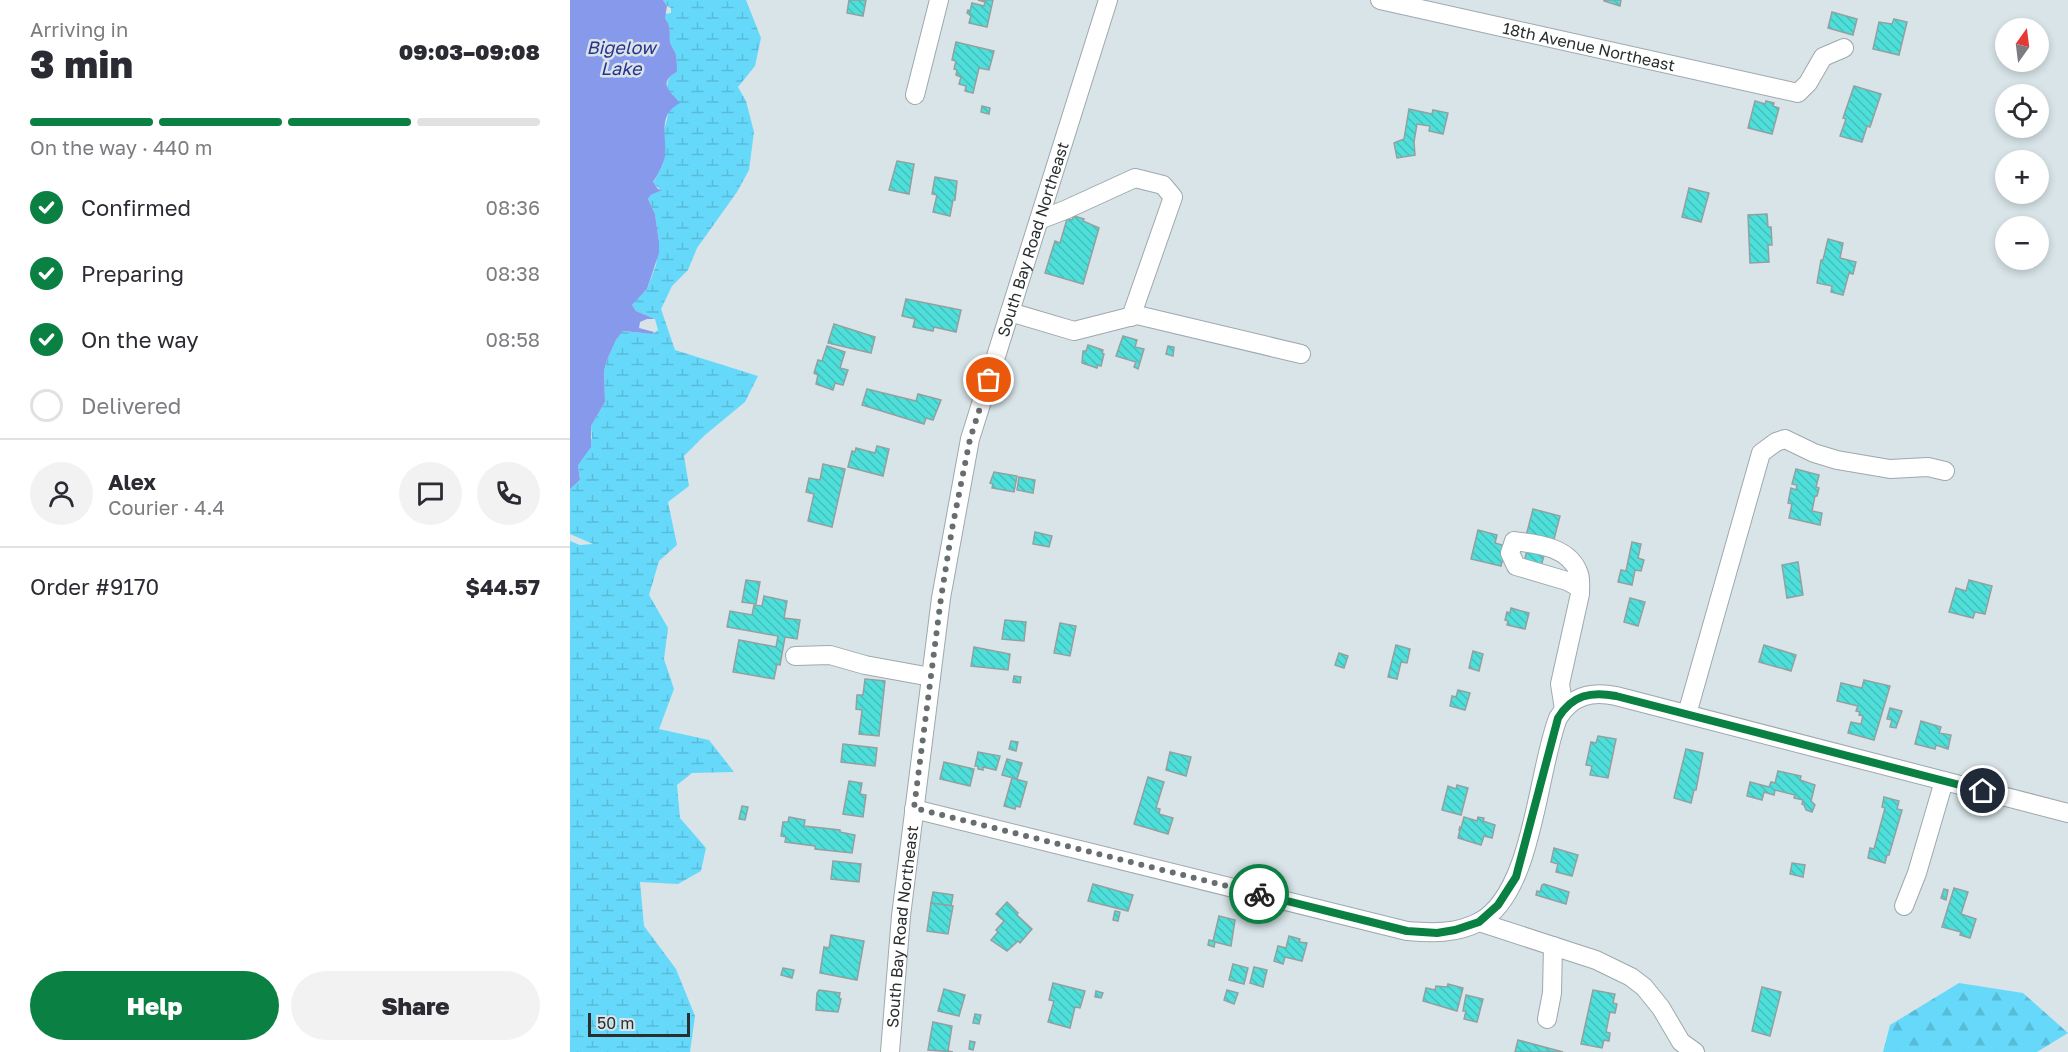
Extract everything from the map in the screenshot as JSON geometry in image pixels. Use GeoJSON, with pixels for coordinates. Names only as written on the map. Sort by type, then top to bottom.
{"type":"FeatureCollection","features":[{"type":"Feature","properties":{"kind":"street"},"geometry":{"type":"LineString","coordinates":[[915,95],[939,0]]}},
{"type":"Feature","properties":{"kind":"street","name":"South Bay Road Northeast"},"geometry":{"type":"LineString","coordinates":[[890,1052],[901,916],[942,587],[970,439],[1108,0]]}},
{"type":"Feature","properties":{"kind":"street","name":"18th Avenue Northeast"},"geometry":{"type":"LineString","coordinates":[[1380,0],[1798,93],[1808,83],[1823,57],[1844,48]]}},
{"type":"Feature","properties":{"kind":"street"},"geometry":{"type":"LineString","coordinates":[[1039,220],[1135,178],[1163,185],[1173,197],[1131,317]]}},
{"type":"Feature","properties":{"kind":"street"},"geometry":{"type":"LineString","coordinates":[[1010,312],[1074,331],[1137,315],[1302,354]]}},
{"type":"Feature","properties":{"kind":"street"},"geometry":{"type":"LineString","coordinates":[[1687,714],[1761,453],[1776,442],[1785,439],[1814,453],[1837,460],[1890,469],[1919,466],[1945,471]]}},
{"type":"Feature","properties":{"kind":"street"},"geometry":{"type":"LineString","coordinates":[[1564,709],[1560,684],[1580,588]]}},
{"type":"Feature","properties":{"kind":"street"},"geometry":{"type":"LineString","coordinates":[[795,656],[830,655],[865,665],[931,677]]}},
{"type":"Feature","properties":{"kind":"street"},"geometry":{"type":"LineString","coordinates":[[914,808],[1407,931],[1437,933],[1479,922],[1498,905],[1516,877],[1554,729],[1564,709],[1578,697],[1600,693],[2068,813]]}},
{"type":"Feature","properties":{"kind":"street"},"geometry":{"type":"LineString","coordinates":[[1904,906],[1917,873],[1944,781]]}},
{"type":"Feature","properties":{"kind":"street"},"geometry":{"type":"LineString","coordinates":[[1479,922],[1618,970],[1638,982],[1661,1008],[1681,1042],[1695,1052]]}},
{"type":"Feature","properties":{"kind":"street"},"geometry":{"type":"LineString","coordinates":[[1547,1019],[1552,993],[1553,946]]}},
{"type":"Feature","properties":{"kind":"green space"},"geometry":{"type":"Polygon","coordinates":[[[663,0],[746,0],[761,38],[755,66],[738,87],[746,101],[754,132],[749,170],[737,192],[697,248],[688,270],[672,286],[661,309],[675,350],[758,376],[745,402],[705,435],[684,456],[689,486],[668,502],[677,545],[659,561],[649,595],[668,628],[664,659],[674,689],[659,729],[709,740],[734,772],[692,773],[677,785],[680,818],[706,848],[701,871],[678,884],[640,882],[644,926],[676,969],[695,1016],[690,1052],[570,1052],[570,541],[580,545],[593,544],[570,534],[570,489],[580,480],[578,465],[592,438],[591,426],[605,402],[604,371],[616,340],[623,331],[653,334],[658,330],[655,319],[636,311],[632,305],[647,289],[656,265],[659,242],[655,214],[648,199],[661,190],[653,183],[663,164],[665,152],[664,131],[673,95],[668,90],[667,84],[670,77],[677,72],[676,54],[670,43],[669,28],[665,18],[665,14],[671,13],[671,8],[663,0]]]}},
{"type":"Feature","properties":{"kind":"green space"},"geometry":{"type":"Polygon","coordinates":[[[1959,983],[2023,993],[2068,1033],[2037,1052],[1883,1052],[1890,1025],[1959,983]]]}},
{"type":"Feature","properties":{"kind":"water","name":"Bigelow Lake"},"geometry":{"type":"Polygon","coordinates":[[[570,0],[663,0],[667,6],[665,18],[677,64],[677,72],[668,80],[667,87],[680,103],[668,113],[665,126],[665,156],[662,167],[653,182],[658,189],[662,190],[648,199],[655,214],[659,253],[647,289],[632,305],[636,311],[655,319],[640,322],[639,328],[654,332],[653,334],[623,331],[616,340],[604,371],[605,402],[591,426],[591,447],[578,465],[580,480],[570,489],[570,0]]]}},
{"type":"Feature","properties":{"kind":"building"},"geometry":{"type":"Polygon","coordinates":[[[849,0],[866,0],[863,16],[847,13],[849,0]]]}},
{"type":"Feature","properties":{"kind":"building"},"geometry":{"type":"Polygon","coordinates":[[[978,0],[993,0],[987,27],[969,23],[971,16],[967,13],[972,3],[984,6],[985,2],[978,0]]]}},
{"type":"Feature","properties":{"kind":"building"},"geometry":{"type":"Polygon","coordinates":[[[1621,0],[1620,6],[1604,1],[1621,0]]]}},
{"type":"Feature","properties":{"kind":"building"},"geometry":{"type":"Polygon","coordinates":[[[1832,12],[1857,19],[1853,35],[1828,28],[1832,12]]]}},
{"type":"Feature","properties":{"kind":"building"},"geometry":{"type":"Polygon","coordinates":[[[1894,19],[1907,22],[1899,55],[1873,49],[1879,22],[1892,24],[1894,19]]]}},
{"type":"Feature","properties":{"kind":"building"},"geometry":{"type":"Polygon","coordinates":[[[956,42],[994,51],[989,70],[979,68],[973,93],[965,91],[966,86],[959,84],[961,77],[956,75],[957,70],[954,69],[956,61],[952,60],[956,42]]]}},
{"type":"Feature","properties":{"kind":"building"},"geometry":{"type":"Polygon","coordinates":[[[1854,86],[1881,94],[1870,127],[1867,126],[1862,142],[1840,136],[1846,119],[1843,118],[1854,86]]]}},
{"type":"Feature","properties":{"kind":"building"},"geometry":{"type":"Polygon","coordinates":[[[1755,101],[1765,104],[1766,101],[1774,103],[1773,106],[1779,108],[1772,134],[1748,128],[1755,101]]]}},
{"type":"Feature","properties":{"kind":"building"},"geometry":{"type":"Polygon","coordinates":[[[982,106],[990,108],[989,114],[981,112],[982,106]]]}},
{"type":"Feature","properties":{"kind":"building"},"geometry":{"type":"Polygon","coordinates":[[[1409,109],[1432,114],[1433,110],[1448,113],[1443,134],[1429,131],[1430,126],[1417,124],[1414,142],[1415,155],[1397,158],[1394,143],[1404,139],[1409,109]]]}},
{"type":"Feature","properties":{"kind":"building"},"geometry":{"type":"Polygon","coordinates":[[[897,161],[914,164],[909,194],[889,190],[897,161]]]}},
{"type":"Feature","properties":{"kind":"building"},"geometry":{"type":"Polygon","coordinates":[[[935,177],[957,181],[950,216],[933,212],[937,195],[932,194],[935,177]]]}},
{"type":"Feature","properties":{"kind":"building"},"geometry":{"type":"Polygon","coordinates":[[[1689,188],[1709,193],[1701,222],[1682,217],[1689,188]]]}},
{"type":"Feature","properties":{"kind":"building"},"geometry":{"type":"Polygon","coordinates":[[[1767,214],[1768,227],[1771,227],[1772,245],[1768,245],[1769,262],[1750,263],[1748,215],[1767,214]]]}},
{"type":"Feature","properties":{"kind":"building"},"geometry":{"type":"Polygon","coordinates":[[[1074,216],[1099,228],[1083,284],[1045,273],[1055,241],[1060,243],[1067,219],[1072,220],[1074,216]]]}},
{"type":"Feature","properties":{"kind":"building"},"geometry":{"type":"Polygon","coordinates":[[[1828,239],[1843,243],[1840,258],[1856,262],[1853,274],[1849,273],[1843,295],[1831,292],[1832,286],[1817,283],[1828,239]]]}},
{"type":"Feature","properties":{"kind":"building"},"geometry":{"type":"Polygon","coordinates":[[[906,299],[961,310],[956,332],[934,327],[933,331],[913,327],[915,319],[902,316],[906,299]]]}},
{"type":"Feature","properties":{"kind":"building"},"geometry":{"type":"Polygon","coordinates":[[[834,324],[875,337],[871,353],[828,343],[834,324]]]}},
{"type":"Feature","properties":{"kind":"building"},"geometry":{"type":"Polygon","coordinates":[[[1123,336],[1137,340],[1135,347],[1144,349],[1138,369],[1134,367],[1136,362],[1116,356],[1123,336]]]}},
{"type":"Feature","properties":{"kind":"building"},"geometry":{"type":"Polygon","coordinates":[[[1088,345],[1103,350],[1101,366],[1098,365],[1097,368],[1082,363],[1083,351],[1086,351],[1088,345]]]}},
{"type":"Feature","properties":{"kind":"building"},"geometry":{"type":"Polygon","coordinates":[[[827,346],[845,352],[840,368],[848,370],[843,385],[835,383],[833,390],[816,384],[818,375],[814,373],[818,360],[822,361],[827,346]]]}},
{"type":"Feature","properties":{"kind":"building"},"geometry":{"type":"Polygon","coordinates":[[[1168,346],[1174,347],[1173,356],[1166,354],[1168,346]]]}},
{"type":"Feature","properties":{"kind":"building"},"geometry":{"type":"Polygon","coordinates":[[[867,389],[916,401],[918,394],[941,400],[933,420],[926,418],[924,424],[862,405],[867,389]]]}},
{"type":"Feature","properties":{"kind":"building"},"geometry":{"type":"Polygon","coordinates":[[[877,446],[889,449],[883,476],[848,467],[852,451],[855,452],[856,448],[875,453],[877,446]]]}},
{"type":"Feature","properties":{"kind":"building"},"geometry":{"type":"Polygon","coordinates":[[[823,464],[845,469],[832,527],[808,521],[814,494],[806,492],[809,478],[820,480],[823,464]]]}},
{"type":"Feature","properties":{"kind":"building"},"geometry":{"type":"Polygon","coordinates":[[[1796,469],[1819,475],[1816,487],[1819,488],[1812,511],[1822,513],[1820,525],[1789,518],[1792,504],[1788,503],[1791,488],[1796,490],[1797,485],[1792,484],[1796,469]]]}},
{"type":"Feature","properties":{"kind":"building"},"geometry":{"type":"Polygon","coordinates":[[[994,472],[1017,476],[1014,492],[992,488],[993,484],[990,483],[994,472]]]}},
{"type":"Feature","properties":{"kind":"building"},"geometry":{"type":"Polygon","coordinates":[[[1019,477],[1035,480],[1033,493],[1017,490],[1019,477]]]}},
{"type":"Feature","properties":{"kind":"building"},"geometry":{"type":"Polygon","coordinates":[[[1533,509],[1560,516],[1553,543],[1526,536],[1533,509]]]}},
{"type":"Feature","properties":{"kind":"building"},"geometry":{"type":"Polygon","coordinates":[[[1478,530],[1497,535],[1495,543],[1506,546],[1501,566],[1471,559],[1478,530]]]}},
{"type":"Feature","properties":{"kind":"building"},"geometry":{"type":"Polygon","coordinates":[[[1035,532],[1052,536],[1049,547],[1033,544],[1035,532]]]}},
{"type":"Feature","properties":{"kind":"building"},"geometry":{"type":"Polygon","coordinates":[[[1632,542],[1641,544],[1638,558],[1644,560],[1641,571],[1635,570],[1632,585],[1618,582],[1621,570],[1626,571],[1632,542]]]}},
{"type":"Feature","properties":{"kind":"building"},"geometry":{"type":"Polygon","coordinates":[[[1528,546],[1545,551],[1541,567],[1524,562],[1528,546]]]}},
{"type":"Feature","properties":{"kind":"building"},"geometry":{"type":"Polygon","coordinates":[[[1798,562],[1803,595],[1787,598],[1782,565],[1798,562]]]}},
{"type":"Feature","properties":{"kind":"building"},"geometry":{"type":"Polygon","coordinates":[[[746,580],[760,582],[756,604],[742,602],[746,580]]]}},
{"type":"Feature","properties":{"kind":"building"},"geometry":{"type":"Polygon","coordinates":[[[1969,580],[1992,586],[1985,614],[1975,612],[1973,618],[1949,612],[1956,588],[1966,591],[1969,580]]]}},
{"type":"Feature","properties":{"kind":"building"},"geometry":{"type":"Polygon","coordinates":[[[764,596],[787,601],[784,618],[800,620],[797,639],[785,637],[780,665],[777,664],[774,679],[733,672],[739,640],[776,647],[778,636],[727,627],[730,611],[752,615],[754,605],[762,606],[764,596]]]}},
{"type":"Feature","properties":{"kind":"building"},"geometry":{"type":"Polygon","coordinates":[[[1630,598],[1645,602],[1638,626],[1624,622],[1630,598]]]}},
{"type":"Feature","properties":{"kind":"building"},"geometry":{"type":"Polygon","coordinates":[[[1511,608],[1529,613],[1525,629],[1507,625],[1508,621],[1505,620],[1511,608]]]}},
{"type":"Feature","properties":{"kind":"building"},"geometry":{"type":"Polygon","coordinates":[[[1005,620],[1026,622],[1024,641],[1002,639],[1005,620]]]}},
{"type":"Feature","properties":{"kind":"building"},"geometry":{"type":"Polygon","coordinates":[[[1060,623],[1076,626],[1070,656],[1054,653],[1060,623]]]}},
{"type":"Feature","properties":{"kind":"building"},"geometry":{"type":"Polygon","coordinates":[[[1396,645],[1410,649],[1407,663],[1401,662],[1397,679],[1388,677],[1396,645]]]}},
{"type":"Feature","properties":{"kind":"building"},"geometry":{"type":"Polygon","coordinates":[[[1764,645],[1796,655],[1791,671],[1759,662],[1764,645]]]}},
{"type":"Feature","properties":{"kind":"building"},"geometry":{"type":"Polygon","coordinates":[[[974,647],[1010,654],[1008,670],[971,666],[974,647]]]}},
{"type":"Feature","properties":{"kind":"building"},"geometry":{"type":"Polygon","coordinates":[[[1473,651],[1483,654],[1479,671],[1469,668],[1473,651]]]}},
{"type":"Feature","properties":{"kind":"building"},"geometry":{"type":"Polygon","coordinates":[[[1339,653],[1348,656],[1344,668],[1335,665],[1339,653]]]}},
{"type":"Feature","properties":{"kind":"building"},"geometry":{"type":"Polygon","coordinates":[[[1014,676],[1021,677],[1020,683],[1013,682],[1014,676]]]}},
{"type":"Feature","properties":{"kind":"building"},"geometry":{"type":"Polygon","coordinates":[[[865,679],[885,681],[879,736],[859,734],[862,710],[856,709],[857,695],[863,695],[865,679]]]}},
{"type":"Feature","properties":{"kind":"building"},"geometry":{"type":"Polygon","coordinates":[[[1864,680],[1890,686],[1874,740],[1848,733],[1851,722],[1861,724],[1863,716],[1856,711],[1858,706],[1837,701],[1841,683],[1862,688],[1864,680]]]}},
{"type":"Feature","properties":{"kind":"building"},"geometry":{"type":"Polygon","coordinates":[[[1458,690],[1470,693],[1465,710],[1450,706],[1452,696],[1456,697],[1458,690]]]}},
{"type":"Feature","properties":{"kind":"building"},"geometry":{"type":"Polygon","coordinates":[[[1890,708],[1902,711],[1896,728],[1890,727],[1892,720],[1887,719],[1890,708]]]}},
{"type":"Feature","properties":{"kind":"building"},"geometry":{"type":"Polygon","coordinates":[[[1921,721],[1941,727],[1939,733],[1951,735],[1948,749],[1936,745],[1935,749],[1915,744],[1921,721]]]}},
{"type":"Feature","properties":{"kind":"building"},"geometry":{"type":"Polygon","coordinates":[[[1598,736],[1616,739],[1608,778],[1590,775],[1592,766],[1586,765],[1591,742],[1596,743],[1598,736]]]}},
{"type":"Feature","properties":{"kind":"building"},"geometry":{"type":"Polygon","coordinates":[[[1011,741],[1018,742],[1016,751],[1009,749],[1011,741]]]}},
{"type":"Feature","properties":{"kind":"building"},"geometry":{"type":"Polygon","coordinates":[[[843,744],[877,748],[875,766],[841,762],[843,744]]]}},
{"type":"Feature","properties":{"kind":"building"},"geometry":{"type":"Polygon","coordinates":[[[1686,749],[1703,753],[1696,790],[1694,790],[1691,803],[1674,798],[1686,749]]]}},
{"type":"Feature","properties":{"kind":"building"},"geometry":{"type":"Polygon","coordinates":[[[978,752],[1000,756],[996,770],[983,767],[983,770],[975,766],[978,752]]]}},
{"type":"Feature","properties":{"kind":"building"},"geometry":{"type":"Polygon","coordinates":[[[1170,752],[1191,757],[1186,776],[1166,770],[1170,752]]]}},
{"type":"Feature","properties":{"kind":"building"},"geometry":{"type":"Polygon","coordinates":[[[1007,759],[1022,763],[1017,779],[1002,775],[1007,759]]]}},
{"type":"Feature","properties":{"kind":"building"},"geometry":{"type":"Polygon","coordinates":[[[944,762],[974,769],[970,786],[940,779],[944,762]]]}},
{"type":"Feature","properties":{"kind":"building"},"geometry":{"type":"Polygon","coordinates":[[[1778,771],[1801,776],[1800,780],[1815,785],[1811,801],[1815,805],[1812,812],[1806,810],[1802,804],[1803,800],[1794,798],[1795,795],[1775,790],[1774,795],[1764,792],[1762,800],[1747,796],[1750,782],[1769,787],[1771,782],[1775,783],[1778,771]]]}},
{"type":"Feature","properties":{"kind":"building"},"geometry":{"type":"Polygon","coordinates":[[[1148,777],[1164,782],[1156,808],[1160,809],[1159,814],[1173,818],[1168,834],[1134,824],[1148,777]]]}},
{"type":"Feature","properties":{"kind":"building"},"geometry":{"type":"Polygon","coordinates":[[[1012,778],[1027,782],[1020,807],[1016,806],[1015,809],[1004,806],[1012,778]]]}},
{"type":"Feature","properties":{"kind":"building"},"geometry":{"type":"Polygon","coordinates":[[[849,781],[862,783],[860,794],[866,795],[863,817],[843,814],[849,781]]]}},
{"type":"Feature","properties":{"kind":"building"},"geometry":{"type":"Polygon","coordinates":[[[1457,785],[1468,788],[1461,815],[1442,810],[1448,786],[1456,789],[1457,785]]]}},
{"type":"Feature","properties":{"kind":"building"},"geometry":{"type":"Polygon","coordinates":[[[1884,797],[1899,801],[1897,809],[1902,810],[1885,863],[1868,858],[1870,848],[1874,849],[1885,808],[1882,807],[1884,797]]]}},
{"type":"Feature","properties":{"kind":"building"},"geometry":{"type":"Polygon","coordinates":[[[742,806],[748,807],[745,820],[739,819],[742,806]]]}},
{"type":"Feature","properties":{"kind":"building"},"geometry":{"type":"Polygon","coordinates":[[[789,817],[805,820],[804,826],[840,830],[840,832],[855,835],[852,853],[815,849],[815,846],[785,842],[786,837],[781,836],[783,822],[788,822],[789,817]]]}},
{"type":"Feature","properties":{"kind":"building"},"geometry":{"type":"Polygon","coordinates":[[[1464,817],[1477,821],[1478,817],[1484,818],[1483,821],[1495,825],[1492,838],[1484,836],[1481,845],[1458,838],[1464,817]]]}},
{"type":"Feature","properties":{"kind":"building"},"geometry":{"type":"Polygon","coordinates":[[[1554,848],[1578,855],[1572,876],[1556,872],[1558,864],[1551,862],[1554,848]]]}},
{"type":"Feature","properties":{"kind":"building"},"geometry":{"type":"Polygon","coordinates":[[[833,861],[861,864],[859,882],[831,879],[833,861]]]}},
{"type":"Feature","properties":{"kind":"building"},"geometry":{"type":"Polygon","coordinates":[[[1792,863],[1805,865],[1803,877],[1790,874],[1792,863]]]}},
{"type":"Feature","properties":{"kind":"building"},"geometry":{"type":"Polygon","coordinates":[[[1093,884],[1133,895],[1128,911],[1088,901],[1093,884]]]}},
{"type":"Feature","properties":{"kind":"building"},"geometry":{"type":"Polygon","coordinates":[[[1544,884],[1569,892],[1566,904],[1536,895],[1544,884]]]}},
{"type":"Feature","properties":{"kind":"building"},"geometry":{"type":"Polygon","coordinates":[[[1954,888],[1968,892],[1961,914],[1976,919],[1970,938],[1960,935],[1961,932],[1942,927],[1954,888]]]}},
{"type":"Feature","properties":{"kind":"building"},"geometry":{"type":"Polygon","coordinates":[[[1944,889],[1948,890],[1946,900],[1941,898],[1944,889]]]}},
{"type":"Feature","properties":{"kind":"building"},"geometry":{"type":"Polygon","coordinates":[[[933,892],[953,895],[951,906],[931,903],[933,892]]]}},
{"type":"Feature","properties":{"kind":"building"},"geometry":{"type":"Polygon","coordinates":[[[1007,902],[1032,929],[1020,943],[1018,941],[1007,951],[991,940],[1004,921],[996,914],[1007,902]]]}},
{"type":"Feature","properties":{"kind":"building"},"geometry":{"type":"Polygon","coordinates":[[[931,903],[953,906],[948,934],[927,931],[931,903]]]}},
{"type":"Feature","properties":{"kind":"building"},"geometry":{"type":"Polygon","coordinates":[[[1115,911],[1120,912],[1118,921],[1113,920],[1115,911]]]}},
{"type":"Feature","properties":{"kind":"building"},"geometry":{"type":"Polygon","coordinates":[[[1219,916],[1235,920],[1231,946],[1215,942],[1214,947],[1208,945],[1209,940],[1213,941],[1219,916]]]}},
{"type":"Feature","properties":{"kind":"building"},"geometry":{"type":"Polygon","coordinates":[[[831,935],[864,941],[857,980],[820,973],[824,947],[829,948],[831,935]]]}},
{"type":"Feature","properties":{"kind":"building"},"geometry":{"type":"Polygon","coordinates":[[[1289,936],[1300,939],[1299,942],[1307,943],[1302,961],[1285,957],[1283,964],[1274,961],[1278,946],[1286,948],[1289,936]]]}},
{"type":"Feature","properties":{"kind":"building"},"geometry":{"type":"Polygon","coordinates":[[[1233,964],[1248,968],[1244,984],[1229,980],[1233,964]]]}},
{"type":"Feature","properties":{"kind":"building"},"geometry":{"type":"Polygon","coordinates":[[[1254,967],[1267,970],[1263,987],[1250,983],[1254,967]]]}},
{"type":"Feature","properties":{"kind":"building"},"geometry":{"type":"Polygon","coordinates":[[[783,968],[794,970],[792,978],[781,975],[783,968]]]}},
{"type":"Feature","properties":{"kind":"building"},"geometry":{"type":"Polygon","coordinates":[[[1053,983],[1085,991],[1080,1008],[1075,1007],[1070,1028],[1048,1022],[1054,1001],[1049,1000],[1053,983]]]}},
{"type":"Feature","properties":{"kind":"building"},"geometry":{"type":"Polygon","coordinates":[[[1448,984],[1463,988],[1457,1011],[1423,1001],[1426,988],[1435,990],[1436,986],[1447,987],[1448,984]]]}},
{"type":"Feature","properties":{"kind":"building"},"geometry":{"type":"Polygon","coordinates":[[[1762,987],[1781,992],[1770,1036],[1752,1031],[1762,987]]]}},
{"type":"Feature","properties":{"kind":"building"},"geometry":{"type":"Polygon","coordinates":[[[944,989],[965,995],[959,1016],[938,1011],[944,989]]]}},
{"type":"Feature","properties":{"kind":"building"},"geometry":{"type":"Polygon","coordinates":[[[819,990],[840,993],[838,1012],[816,1010],[819,990]]]}},
{"type":"Feature","properties":{"kind":"building"},"geometry":{"type":"Polygon","coordinates":[[[1227,990],[1238,993],[1234,1004],[1224,1000],[1227,990]]]}},
{"type":"Feature","properties":{"kind":"building"},"geometry":{"type":"Polygon","coordinates":[[[1593,990],[1615,994],[1613,1003],[1617,1004],[1615,1013],[1610,1012],[1606,1032],[1610,1033],[1609,1041],[1604,1040],[1602,1048],[1581,1044],[1593,990]]]}},
{"type":"Feature","properties":{"kind":"building"},"geometry":{"type":"Polygon","coordinates":[[[1096,991],[1103,993],[1101,998],[1095,997],[1096,991]]]}},
{"type":"Feature","properties":{"kind":"building"},"geometry":{"type":"Polygon","coordinates":[[[1466,995],[1483,999],[1477,1022],[1464,1019],[1466,995]]]}},
{"type":"Feature","properties":{"kind":"building"},"geometry":{"type":"Polygon","coordinates":[[[975,1014],[981,1015],[979,1024],[973,1023],[975,1014]]]}},
{"type":"Feature","properties":{"kind":"building"},"geometry":{"type":"Polygon","coordinates":[[[933,1022],[952,1026],[948,1051],[953,1052],[928,1050],[933,1022]]]}},
{"type":"Feature","properties":{"kind":"building"},"geometry":{"type":"Polygon","coordinates":[[[1518,1040],[1563,1052],[1515,1052],[1518,1040]]]}},
{"type":"Feature","properties":{"kind":"building"},"geometry":{"type":"Polygon","coordinates":[[[970,1041],[975,1042],[973,1050],[969,1049],[970,1041]]]}},
{"type":"Feature","properties":{"kind":"way so far"},"geometry":{"type":"LineString","coordinates":[[989,380],[970,439],[952,529],[914,808],[1259,894]]}},
{"type":"Feature","properties":{"kind":"route"},"geometry":{"type":"LineString","coordinates":[[1259,894],[1407,931],[1437,933],[1479,922],[1498,905],[1516,877],[1558,718],[1571,702],[1586,694],[1600,693],[1616,696],[1983,791]]}}]}
